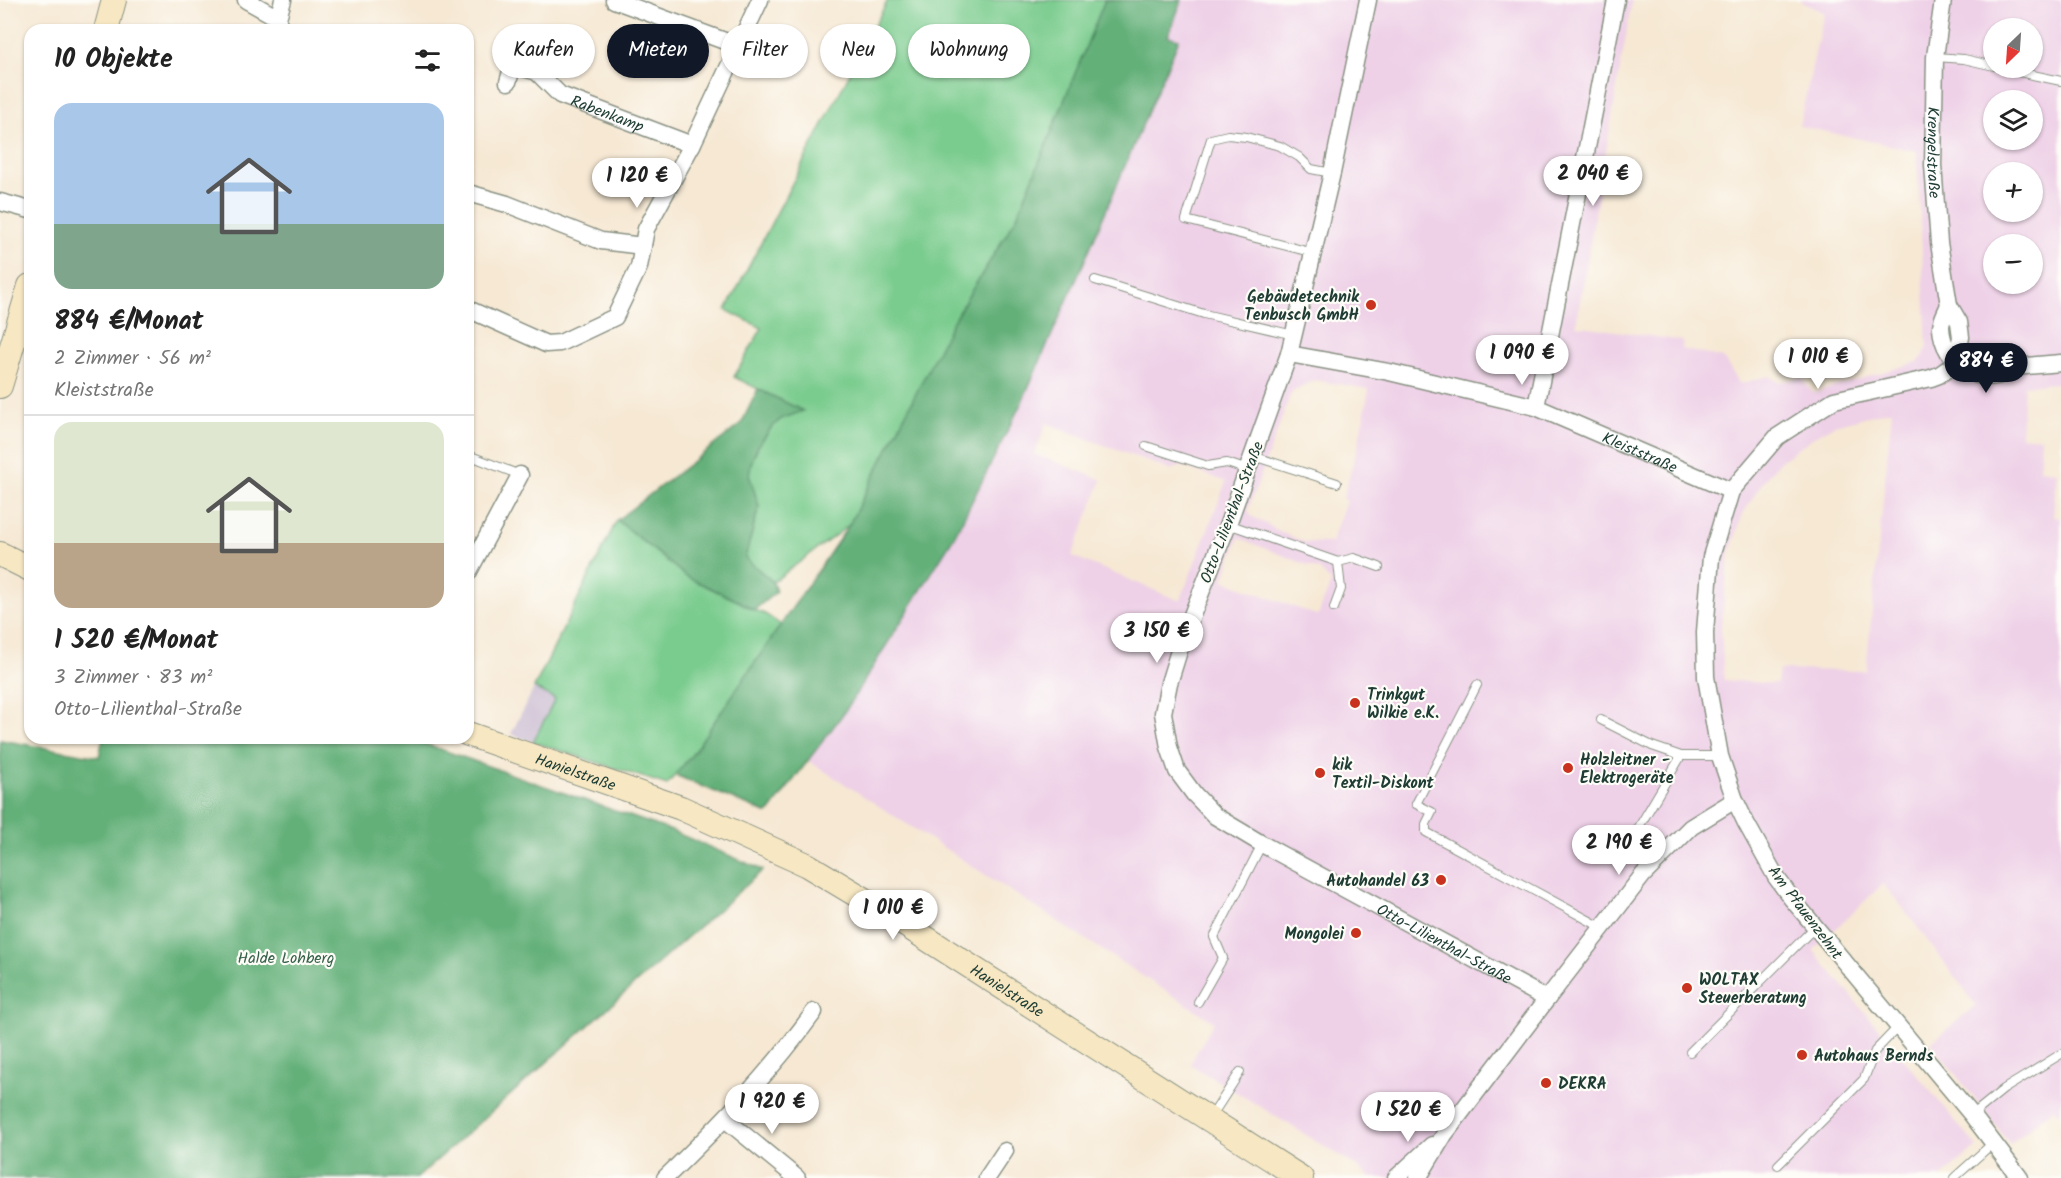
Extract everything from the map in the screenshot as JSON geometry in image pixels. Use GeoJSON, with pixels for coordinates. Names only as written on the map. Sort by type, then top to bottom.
{"type":"FeatureCollection","features":[{"type":"Feature","properties":{"kind":"main road"},"geometry":{"type":"LineString","coordinates":[[108,24],[114,0]]}},
{"type":"Feature","properties":{"kind":"main road"},"geometry":{"type":"LineString","coordinates":[[0,386],[24,306]]}},
{"type":"Feature","properties":{"kind":"main road"},"geometry":{"type":"LineString","coordinates":[[0,554],[24,566]]}},
{"type":"Feature","properties":{"kind":"main road","name":"Hanielstraße"},"geometry":{"type":"LineString","coordinates":[[474,736],[681,808],[807,865],[882,910],[1301,1178]]}},
{"type":"Feature","properties":{"kind":"street"},"geometry":{"type":"LineString","coordinates":[[246,0],[278,24],[283,0]]}},
{"type":"Feature","properties":{"kind":"street"},"geometry":{"type":"LineString","coordinates":[[614,0],[721,40]]}},
{"type":"Feature","properties":{"kind":"street"},"geometry":{"type":"LineString","coordinates":[[749,24],[760,0]]}},
{"type":"Feature","properties":{"kind":"street","name":"Otto-Lilienthal-Straße"},"geometry":{"type":"LineString","coordinates":[[1368,0],[1332,173],[1289,354],[1206,589],[1183,638],[1169,683],[1163,713],[1166,749],[1194,794],[1215,816],[1262,844],[1547,999]]}},
{"type":"Feature","properties":{"kind":"street"},"geometry":{"type":"LineString","coordinates":[[1536,407],[1616,0]]}},
{"type":"Feature","properties":{"kind":"street","name":"Krengelstraße"},"geometry":{"type":"LineString","coordinates":[[1943,0],[1935,57],[1933,165],[1939,243],[1949,305],[1959,322],[1961,337],[1956,363]]}},
{"type":"Feature","properties":{"kind":"street","name":"Rabenkamp"},"geometry":{"type":"LineString","coordinates":[[508,82],[513,65],[537,72],[560,95],[692,145]]}},
{"type":"Feature","properties":{"kind":"street"},"geometry":{"type":"LineString","coordinates":[[474,312],[546,344],[560,343],[615,317],[639,267],[646,229],[692,145],[723,78]]}},
{"type":"Feature","properties":{"kind":"street"},"geometry":{"type":"LineString","coordinates":[[474,195],[507,204],[601,241],[643,246]]}},
{"type":"Feature","properties":{"kind":"street"},"geometry":{"type":"LineString","coordinates":[[0,202],[24,208]]}},
{"type":"Feature","properties":{"kind":"street","name":"Kleiststraße"},"geometry":{"type":"LineString","coordinates":[[1289,354],[1389,372],[1536,407],[1731,491]]}},
{"type":"Feature","properties":{"kind":"street"},"geometry":{"type":"LineString","coordinates":[[1731,491],[1777,437],[1834,400],[1931,378],[1956,363],[1980,377],[2006,374],[2015,367],[2061,363]]}},
{"type":"Feature","properties":{"kind":"street"},"geometry":{"type":"LineString","coordinates":[[474,562],[520,475]]}},
{"type":"Feature","properties":{"kind":"street","name":"Am Pfauenzehnt"},"geometry":{"type":"LineString","coordinates":[[1731,491],[1711,557],[1705,632],[1706,677],[1720,756],[1735,800],[1776,877],[1972,1115],[2020,1178]]}},
{"type":"Feature","properties":{"kind":"street"},"geometry":{"type":"LineString","coordinates":[[1418,1178],[1443,1135],[1643,875],[1691,827],[1735,800]]}},
{"type":"Feature","properties":{"kind":"street"},"geometry":{"type":"LineString","coordinates":[[665,1178],[725,1119],[789,1046],[814,1012]]}},
{"type":"Feature","properties":{"kind":"street"},"geometry":{"type":"LineString","coordinates":[[725,1119],[797,1178]]}},
{"type":"Feature","properties":{"kind":"street"},"geometry":{"type":"LineString","coordinates":[[1396,1178],[1443,1135]]}},
{"type":"Feature","properties":{"kind":"street"},"geometry":{"type":"LineString","coordinates":[[987,1178],[1005,1151]]}},
{"type":"Feature","properties":{"kind":"lane"},"geometry":{"type":"LineString","coordinates":[[1935,57],[1964,59],[1983,63]]}},
{"type":"Feature","properties":{"kind":"lane"},"geometry":{"type":"LineString","coordinates":[[2043,77],[2061,81]]}},
{"type":"Feature","properties":{"kind":"lane"},"geometry":{"type":"LineString","coordinates":[[1314,253],[1186,219],[1211,139],[1228,135],[1280,146],[1299,157],[1311,169],[1332,173]]}},
{"type":"Feature","properties":{"kind":"lane"},"geometry":{"type":"LineString","coordinates":[[1095,280],[1204,314],[1294,335]]}},
{"type":"Feature","properties":{"kind":"lane"},"geometry":{"type":"LineString","coordinates":[[1146,446],[1208,466],[1251,463],[1337,483]]}},
{"type":"Feature","properties":{"kind":"lane"},"geometry":{"type":"LineString","coordinates":[[474,457],[520,475]]}},
{"type":"Feature","properties":{"kind":"lane"},"geometry":{"type":"LineString","coordinates":[[1228,524],[1338,562],[1354,558],[1379,567]]}},
{"type":"Feature","properties":{"kind":"lane"},"geometry":{"type":"LineString","coordinates":[[1334,608],[1341,589],[1338,562]]}},
{"type":"Feature","properties":{"kind":"lane"},"geometry":{"type":"LineString","coordinates":[[1478,685],[1416,804],[1432,812],[1426,824],[1426,832],[1601,927]]}},
{"type":"Feature","properties":{"kind":"lane"},"geometry":{"type":"LineString","coordinates":[[1601,720],[1652,747],[1681,756],[1720,756]]}},
{"type":"Feature","properties":{"kind":"lane"},"geometry":{"type":"LineString","coordinates":[[1661,855],[1634,837],[1681,756]]}},
{"type":"Feature","properties":{"kind":"lane"},"geometry":{"type":"LineString","coordinates":[[1198,1002],[1223,958],[1214,937],[1262,844]]}},
{"type":"Feature","properties":{"kind":"lane"},"geometry":{"type":"LineString","coordinates":[[1690,1052],[1815,927]]}},
{"type":"Feature","properties":{"kind":"lane"},"geometry":{"type":"LineString","coordinates":[[1778,1165],[1864,1079],[1875,1052],[1898,1027]]}},
{"type":"Feature","properties":{"kind":"lane"},"geometry":{"type":"LineString","coordinates":[[1972,1115],[2004,1089],[2061,1054]]}},
{"type":"Feature","properties":{"kind":"lane"},"geometry":{"type":"LineString","coordinates":[[1209,1120],[1240,1072]]}},
{"type":"Feature","properties":{"kind":"lane"},"geometry":{"type":"LineString","coordinates":[[1954,1178],[1993,1143]]}},
{"type":"Feature","properties":{"kind":"shaded area"},"geometry":{"type":"Polygon","coordinates":[[[1182,0],[1632,0],[1576,325],[1683,341],[1682,349],[1723,358],[1740,384],[1768,376],[1779,382],[1801,378],[1813,393],[1918,362],[1927,347],[1917,151],[1799,126],[1824,13],[1798,0],[2061,0],[2061,383],[2024,385],[2021,436],[2041,438],[2040,469],[2057,471],[2053,517],[2061,518],[2061,1115],[2054,1108],[2010,1144],[1931,1043],[1976,1005],[1883,884],[1813,950],[1977,1147],[1940,1178],[1371,1178],[1355,1165],[1190,1064],[1214,1022],[809,761],[846,710],[954,537],[1021,404],[1179,39],[1167,36],[1182,0]],[[1314,380],[1294,390],[1248,510],[1251,516],[1287,535],[1305,542],[1331,543],[1346,500],[1343,498],[1358,446],[1369,389],[1314,380]],[[1892,410],[1834,425],[1779,462],[1743,514],[1730,552],[1721,626],[1724,680],[1777,684],[1779,670],[1866,671],[1892,410]],[[1046,423],[1035,454],[1102,480],[1072,556],[1180,601],[1226,482],[1183,466],[1170,470],[1046,423]],[[1239,538],[1223,580],[1318,616],[1331,582],[1320,570],[1239,538]]]}},
{"type":"Feature","properties":{"kind":"shaded area"},"geometry":{"type":"Polygon","coordinates":[[[534,688],[555,698],[533,742],[511,734],[534,688]]]}},
{"type":"Feature","properties":{"kind":"green space"},"geometry":{"type":"Polygon","coordinates":[[[888,0],[1105,0],[1017,217],[953,321],[849,525],[773,582],[745,558],[759,507],[749,475],[751,463],[758,446],[771,428],[781,419],[802,411],[734,377],[762,328],[726,310],[847,78],[896,78],[896,24],[875,24],[888,0]]]}},
{"type":"Feature","properties":{"kind":"green space"},"geometry":{"type":"Polygon","coordinates":[[[1105,0],[1182,0],[1168,36],[1179,39],[1021,404],[954,537],[846,710],[768,814],[675,775],[691,756],[849,525],[953,321],[1017,217],[1105,0]]]}},
{"type":"Feature","properties":{"kind":"green space"},"geometry":{"type":"Polygon","coordinates":[[[758,389],[803,411],[781,419],[771,428],[758,446],[751,463],[749,475],[759,506],[745,558],[773,582],[776,592],[754,610],[687,577],[617,520],[741,424],[758,389]]]}},
{"type":"Feature","properties":{"kind":"green space"},"geometry":{"type":"Polygon","coordinates":[[[617,520],[687,577],[765,614],[781,625],[691,756],[667,785],[533,742],[555,699],[534,688],[617,520]]]}},
{"type":"Feature","properties":{"kind":"green space","name":"Halde Lohberg"},"geometry":{"type":"Polygon","coordinates":[[[0,740],[99,757],[102,744],[426,744],[672,831],[763,870],[417,1178],[0,1178],[0,740]]]}},
{"type":"Feature","properties":{"kind":"place","name":"Gebäudetechnik Tenbusch GmbH"},"geometry":{"type":"Point","coordinates":[1371,305]}},
{"type":"Feature","properties":{"kind":"place","name":"Trinkgut Wilkie e.K."},"geometry":{"type":"Point","coordinates":[1355,703]}},
{"type":"Feature","properties":{"kind":"place","name":"Holzleitner - Elektrogeräte"},"geometry":{"type":"Point","coordinates":[1568,768]}},
{"type":"Feature","properties":{"kind":"place","name":"kik Textil-Diskont"},"geometry":{"type":"Point","coordinates":[1320,773]}},
{"type":"Feature","properties":{"kind":"place","name":"Autohandel 63"},"geometry":{"type":"Point","coordinates":[1441,880]}},
{"type":"Feature","properties":{"kind":"place","name":"Mongolei"},"geometry":{"type":"Point","coordinates":[1356,933]}},
{"type":"Feature","properties":{"kind":"place","name":"WOLTAX Steuerberatung"},"geometry":{"type":"Point","coordinates":[1687,988]}},
{"type":"Feature","properties":{"kind":"place","name":"Autohaus Bernds"},"geometry":{"type":"Point","coordinates":[1802,1055]}},
{"type":"Feature","properties":{"kind":"place","name":"DEKRA"},"geometry":{"type":"Point","coordinates":[1546,1083]}}]}
